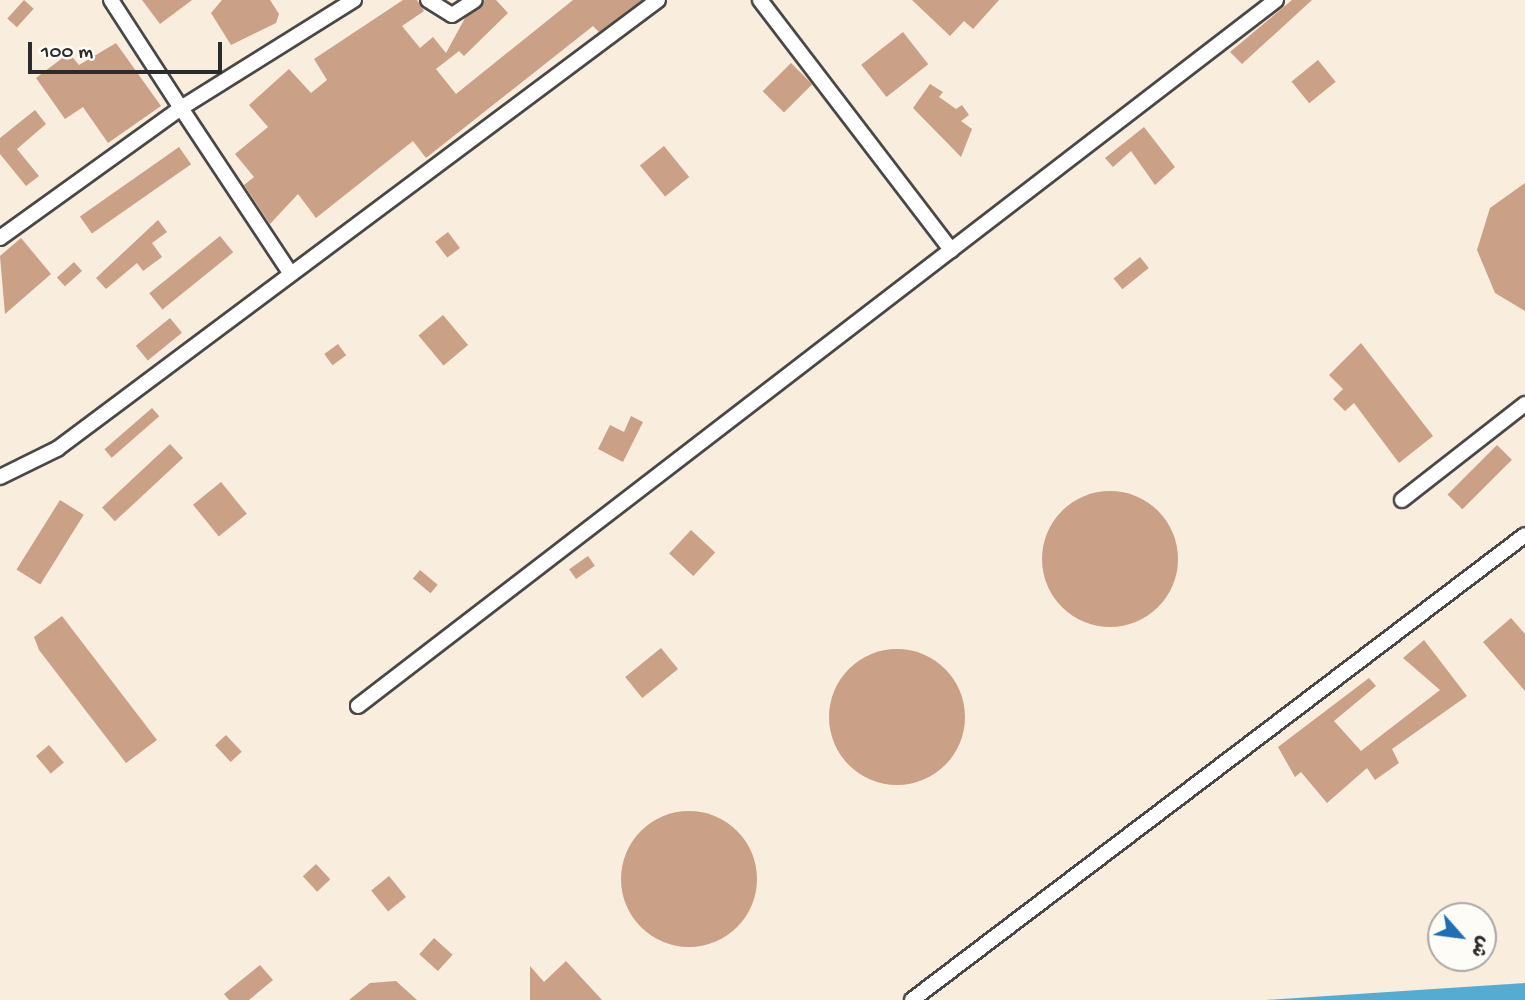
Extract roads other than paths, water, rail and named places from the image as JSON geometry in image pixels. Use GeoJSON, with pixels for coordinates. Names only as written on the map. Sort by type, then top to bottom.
{"type":"FeatureCollection","features":[{"type":"Feature","properties":{"kind":"lane"},"geometry":{"type":"LineString","coordinates":[[111,0],[291,274]]}},
{"type":"Feature","properties":{"kind":"lane"},"geometry":{"type":"LineString","coordinates":[[0,238],[181,108],[354,0]]}},
{"type":"Feature","properties":{"kind":"lane"},"geometry":{"type":"LineString","coordinates":[[428,0],[452,15],[475,0]]}},
{"type":"Feature","properties":{"kind":"lane"},"geometry":{"type":"LineString","coordinates":[[0,477],[57,449],[658,0]]}},
{"type":"Feature","properties":{"kind":"lane"},"geometry":{"type":"LineString","coordinates":[[760,0],[951,250]]}},
{"type":"Feature","properties":{"kind":"lane"},"geometry":{"type":"LineString","coordinates":[[358,706],[1276,0]]}},
{"type":"Feature","properties":{"kind":"lane"},"geometry":{"type":"LineString","coordinates":[[1402,500],[1525,404]]}},
{"type":"Feature","properties":{"kind":"lane"},"geometry":{"type":"LineString","coordinates":[[912,1000],[1525,535]]}},
{"type":"Feature","properties":{"kind":"water"},"geometry":{"type":"Polygon","coordinates":[[[1525,983],[1525,1000],[1266,1000],[1525,983]]]}}]}
